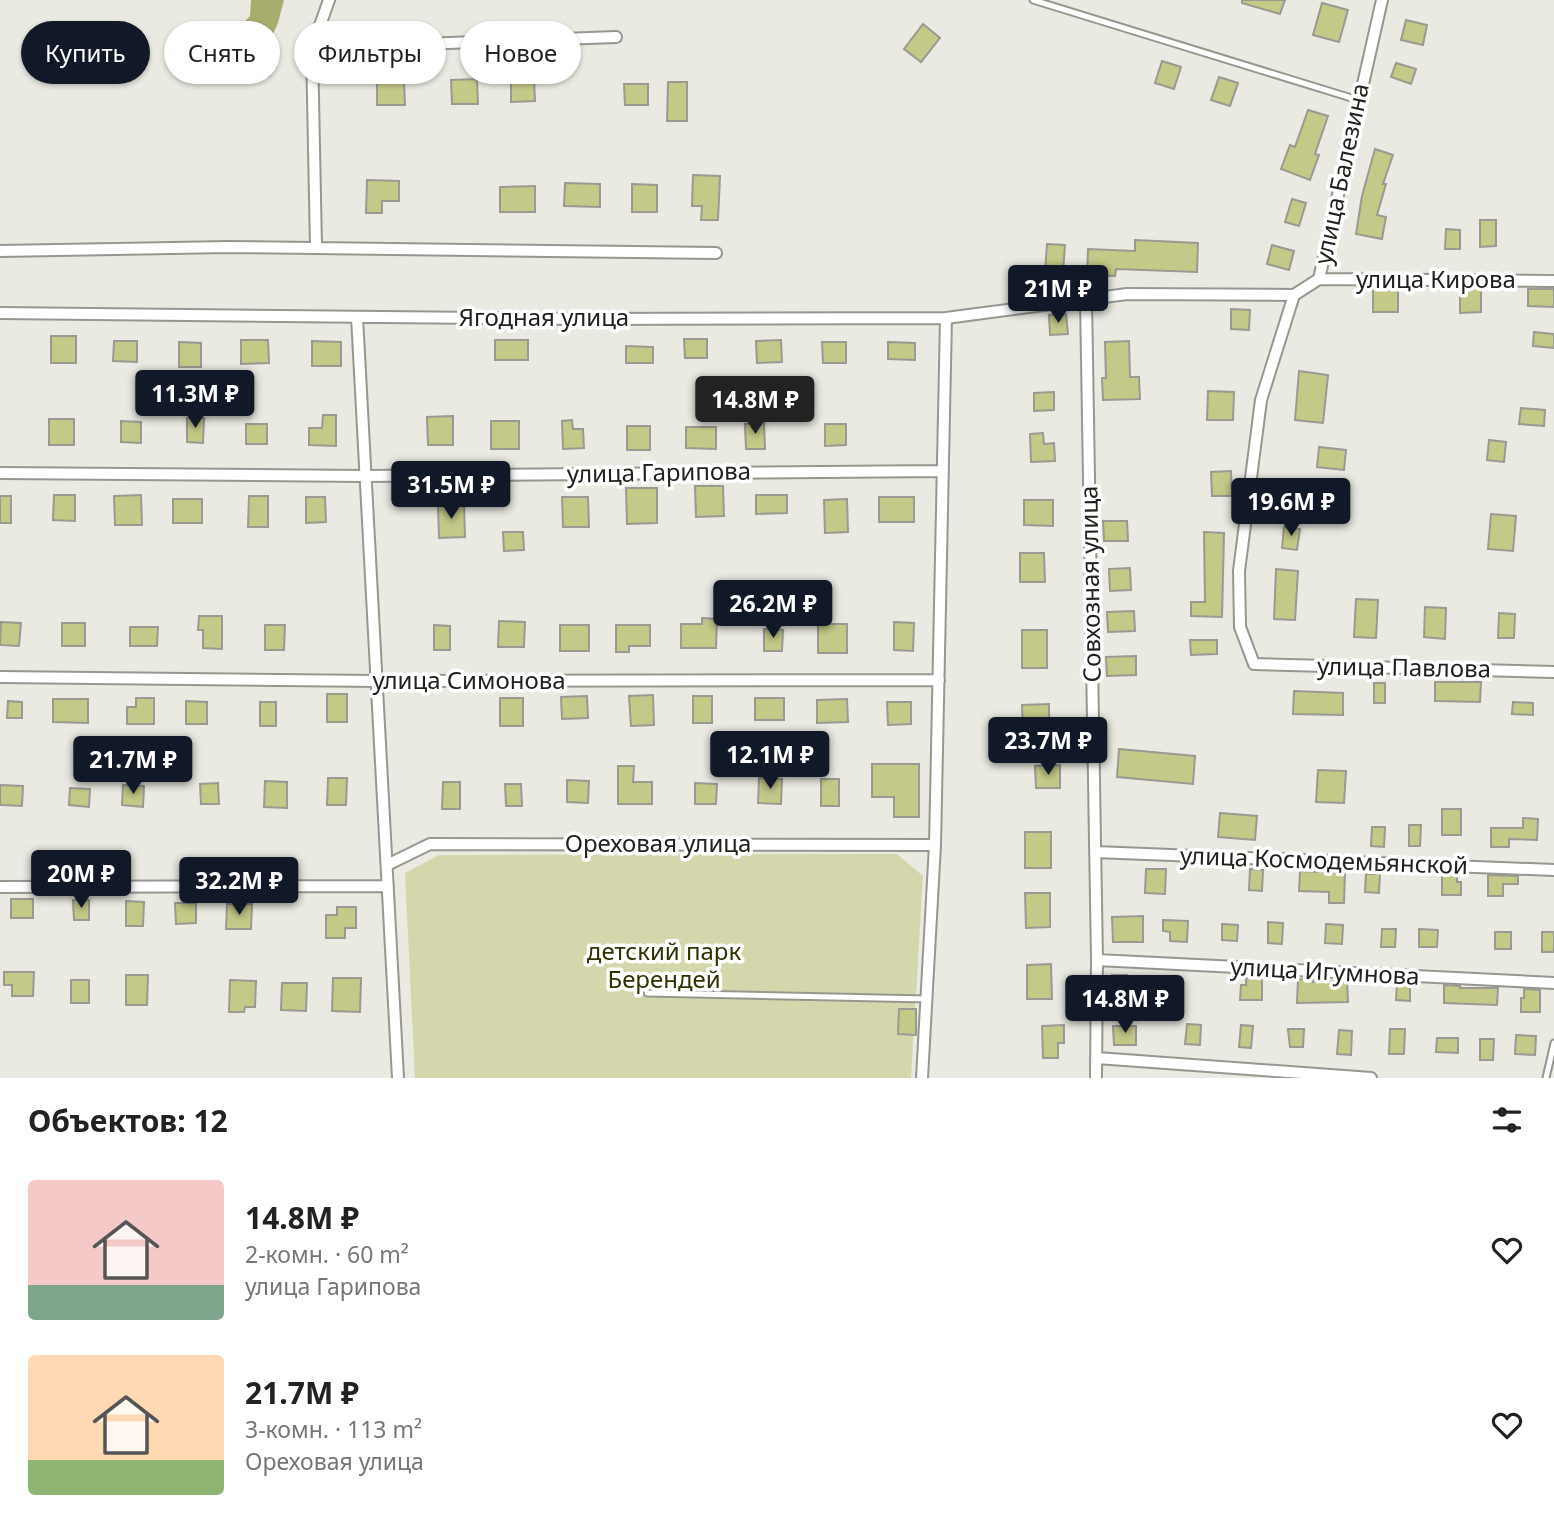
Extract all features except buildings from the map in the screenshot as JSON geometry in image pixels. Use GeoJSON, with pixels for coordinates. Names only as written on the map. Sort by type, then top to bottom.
{"type":"FeatureCollection","features":[{"type":"Feature","properties":{"kind":"street"},"geometry":{"type":"LineString","coordinates":[[322,21],[329,0]]}},
{"type":"Feature","properties":{"kind":"street","name":"улица Балезина"},"geometry":{"type":"LineString","coordinates":[[1294,295],[1319,279],[1382,0]]}},
{"type":"Feature","properties":{"kind":"street"},"geometry":{"type":"LineString","coordinates":[[446,43],[616,37]]}},
{"type":"Feature","properties":{"kind":"street"},"geometry":{"type":"LineString","coordinates":[[313,84],[316,247]]}},
{"type":"Feature","properties":{"kind":"street"},"geometry":{"type":"LineString","coordinates":[[0,251],[316,247],[716,253]]}},
{"type":"Feature","properties":{"kind":"street","name":"улица Кирова"},"geometry":{"type":"LineString","coordinates":[[1319,279],[1554,281]]}},
{"type":"Feature","properties":{"kind":"street"},"geometry":{"type":"LineString","coordinates":[[1086,299],[1126,293],[1294,295]]}},
{"type":"Feature","properties":{"kind":"street","name":"улица Павлова"},"geometry":{"type":"LineString","coordinates":[[1294,295],[1261,400],[1239,571],[1240,627],[1254,664],[1554,672]]}},
{"type":"Feature","properties":{"kind":"street","name":"Ягодная улица"},"geometry":{"type":"LineString","coordinates":[[0,313],[357,317],[946,318],[1086,299]]}},
{"type":"Feature","properties":{"kind":"street","name":"Совхозная улица"},"geometry":{"type":"LineString","coordinates":[[1086,299],[1097,960],[1096,1078]]}},
{"type":"Feature","properties":{"kind":"street"},"geometry":{"type":"LineString","coordinates":[[357,317],[398,1078]]}},
{"type":"Feature","properties":{"kind":"street"},"geometry":{"type":"LineString","coordinates":[[922,1078],[935,845],[946,318]]}},
{"type":"Feature","properties":{"kind":"street","name":"улица Гарипова"},"geometry":{"type":"LineString","coordinates":[[0,473],[364,476],[941,471]]}},
{"type":"Feature","properties":{"kind":"street","name":"улица Симонова"},"geometry":{"type":"LineString","coordinates":[[0,677],[378,681],[939,680]]}},
{"type":"Feature","properties":{"kind":"street","name":"Ореховая улица"},"geometry":{"type":"LineString","coordinates":[[387,865],[430,844],[935,845]]}},
{"type":"Feature","properties":{"kind":"street","name":"улица Космодемьянской"},"geometry":{"type":"LineString","coordinates":[[1095,852],[1554,870]]}},
{"type":"Feature","properties":{"kind":"street"},"geometry":{"type":"LineString","coordinates":[[0,887],[388,886]]}},
{"type":"Feature","properties":{"kind":"street","name":"улица Игумнова"},"geometry":{"type":"LineString","coordinates":[[1097,960],[1554,983]]}},
{"type":"Feature","properties":{"kind":"street"},"geometry":{"type":"LineString","coordinates":[[1097,1058],[1371,1078]]}},
{"type":"Feature","properties":{"kind":"lane"},"geometry":{"type":"LineString","coordinates":[[1033,0],[1358,100]]}},
{"type":"Feature","properties":{"kind":"lane"},"geometry":{"type":"LineString","coordinates":[[647,993],[927,999]]}},
{"type":"Feature","properties":{"kind":"lane"},"geometry":{"type":"LineString","coordinates":[[1546,1078],[1554,1042]]}},
{"type":"Feature","properties":{"kind":"green space","name":"детский парк Берендей"},"geometry":{"type":"Polygon","coordinates":[[[897,854],[923,876],[911,1078],[415,1078],[405,873],[439,855],[897,854]]]}},
{"type":"Feature","properties":{"kind":"shaded area"},"geometry":{"type":"Polygon","coordinates":[[[251,0],[284,0],[279,21],[245,21],[250,16],[251,0]]]}}]}
